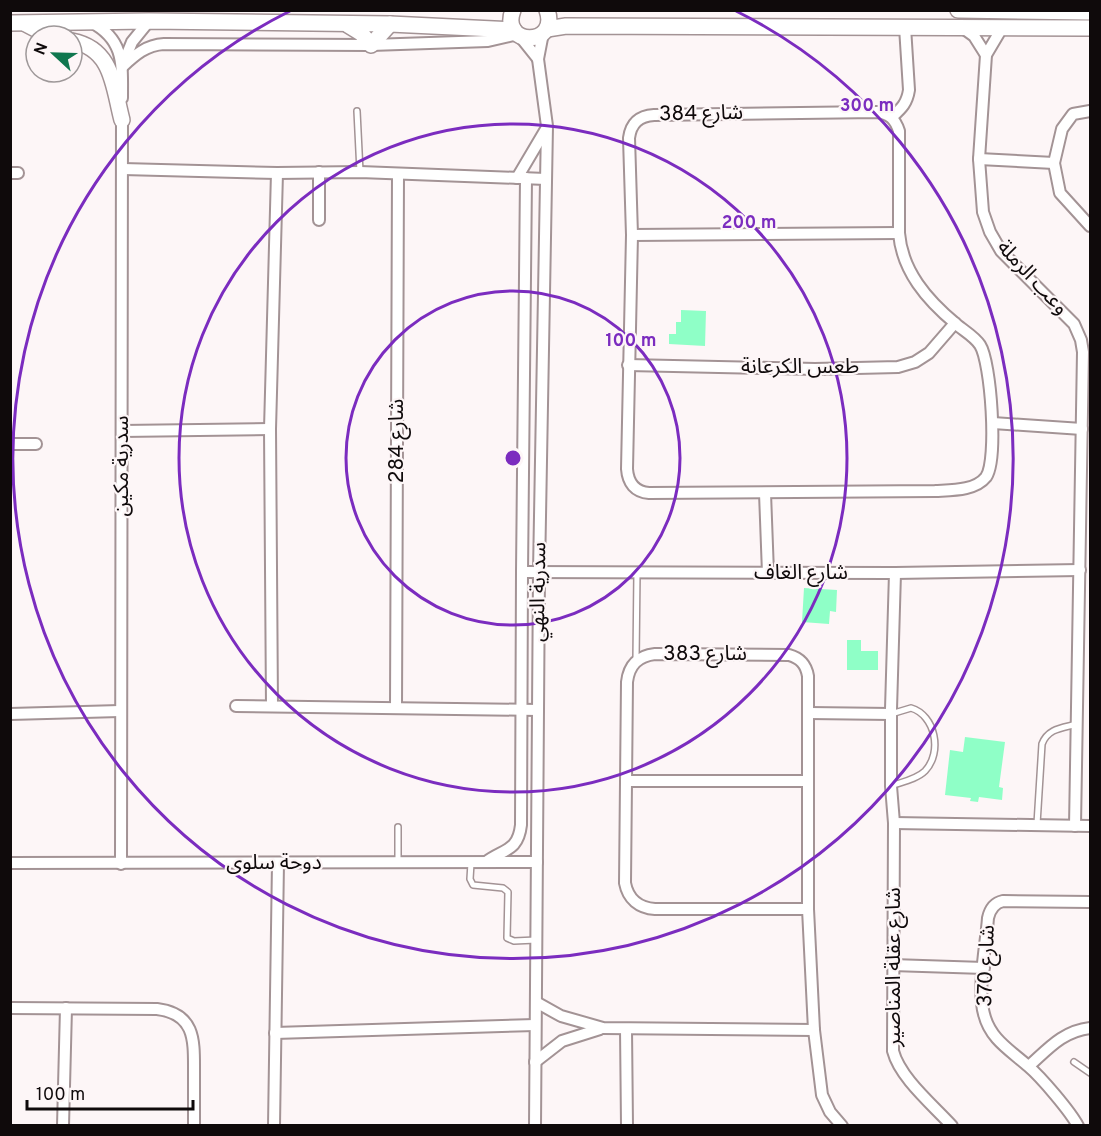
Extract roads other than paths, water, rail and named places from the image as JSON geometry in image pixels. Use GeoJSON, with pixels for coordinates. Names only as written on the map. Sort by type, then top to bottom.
{"type":"FeatureCollection","features":[{"type":"Feature","properties":{"kind":"street"},"geometry":{"type":"LineString","coordinates":[[513,10],[510,20],[516,32],[538,59]]}},
{"type":"Feature","properties":{"kind":"street"},"geometry":{"type":"LineString","coordinates":[[545,31],[549,18],[547,10]]}},
{"type":"Feature","properties":{"kind":"street"},"geometry":{"type":"LineString","coordinates":[[958,10],[1090,12]]}},
{"type":"Feature","properties":{"kind":"street"},"geometry":{"type":"LineString","coordinates":[[17,23],[149,21],[390,24],[516,32],[522,37],[533,38],[545,31],[566,26],[1090,27]]}},
{"type":"Feature","properties":{"kind":"street","name":"سدرية مكين"},"geometry":{"type":"LineString","coordinates":[[122,67],[132,42],[149,21]]}},
{"type":"Feature","properties":{"kind":"street","name":"سدرية مكين"},"geometry":{"type":"LineString","coordinates":[[91,22],[113,40],[121,58],[122,67],[121,864]]}},
{"type":"Feature","properties":{"kind":"street"},"geometry":{"type":"LineString","coordinates":[[371,45],[390,24]]}},
{"type":"Feature","properties":{"kind":"street"},"geometry":{"type":"LineString","coordinates":[[348,25],[361,33],[371,45]]}},
{"type":"Feature","properties":{"kind":"street"},"geometry":{"type":"LineString","coordinates":[[892,117],[903,108],[908,99],[905,27]]}},
{"type":"Feature","properties":{"kind":"street"},"geometry":{"type":"LineString","coordinates":[[962,28],[974,36],[986,55]]}},
{"type":"Feature","properties":{"kind":"street","name":"وعب الرملة"},"geometry":{"type":"LineString","coordinates":[[1002,28],[986,55],[980,159],[983,212],[995,242],[1009,259],[1069,317],[1078,332],[1083,352],[1075,826]]}},
{"type":"Feature","properties":{"kind":"street","name":"سدرية النهي"},"geometry":{"type":"LineString","coordinates":[[535,1125],[539,572],[547,126],[538,59],[545,31]]}},
{"type":"Feature","properties":{"kind":"street"},"geometry":{"type":"LineString","coordinates":[[122,67],[141,50],[164,44],[371,45],[488,41],[516,32]]}},
{"type":"Feature","properties":{"kind":"street"},"geometry":{"type":"LineString","coordinates":[[84,44],[91,46],[102,56],[122,120]]}},
{"type":"Feature","properties":{"kind":"street","name":"شارع 384"},"geometry":{"type":"LineString","coordinates":[[877,111],[892,117],[899,131],[899,233],[903,255],[912,275],[927,297],[975,339],[984,353],[993,423],[989,472],[985,478],[972,487],[935,491],[649,493],[638,490],[630,481],[627,469],[632,235],[629,138],[634,124],[639,118],[654,115],[877,111]]}},
{"type":"Feature","properties":{"kind":"street"},"geometry":{"type":"LineString","coordinates":[[1090,111],[1073,114],[1062,129],[1054,163],[1060,193],[1090,226]]}},
{"type":"Feature","properties":{"kind":"street"},"geometry":{"type":"LineString","coordinates":[[486,862],[509,850],[518,839],[520,832],[522,178],[547,126]]}},
{"type":"Feature","properties":{"kind":"street"},"geometry":{"type":"LineString","coordinates":[[980,159],[1054,163]]}},
{"type":"Feature","properties":{"kind":"street"},"geometry":{"type":"LineString","coordinates":[[123,170],[360,172],[546,179]]}},
{"type":"Feature","properties":{"kind":"street"},"geometry":{"type":"LineString","coordinates":[[319,172],[319,220]]}},
{"type":"Feature","properties":{"kind":"street"},"geometry":{"type":"LineString","coordinates":[[272,706],[270,429],[277,173]]}},
{"type":"Feature","properties":{"kind":"street","name":"شارع 284"},"geometry":{"type":"LineString","coordinates":[[396,708],[398,174]]}},
{"type":"Feature","properties":{"kind":"street"},"geometry":{"type":"LineString","coordinates":[[632,235],[899,233]]}},
{"type":"Feature","properties":{"kind":"street","name":"طعس الكرعانة"},"geometry":{"type":"LineString","coordinates":[[628,365],[815,369],[898,366],[915,362],[929,353],[955,323]]}},
{"type":"Feature","properties":{"kind":"street"},"geometry":{"type":"LineString","coordinates":[[993,423],[1082,429]]}},
{"type":"Feature","properties":{"kind":"street"},"geometry":{"type":"LineString","coordinates":[[122,431],[270,429]]}},
{"type":"Feature","properties":{"kind":"street"},"geometry":{"type":"LineString","coordinates":[[10,444],[36,444]]}},
{"type":"Feature","properties":{"kind":"street"},"geometry":{"type":"LineString","coordinates":[[765,493],[768,573]]}},
{"type":"Feature","properties":{"kind":"street","name":"شارع الغاف"},"geometry":{"type":"LineString","coordinates":[[522,572],[896,573],[1080,570]]}},
{"type":"Feature","properties":{"kind":"street","name":"شارع عقلة المناصير"},"geometry":{"type":"LineString","coordinates":[[896,573],[891,714],[891,786],[894,823],[892,1040],[895,1061],[952,1125]]}},
{"type":"Feature","properties":{"kind":"street","name":"شارع 383"},"geometry":{"type":"LineString","coordinates":[[808,909],[655,909],[640,905],[628,893],[625,883],[627,682],[628,675],[642,657],[655,654],[789,654],[802,662],[806,668],[808,909],[814,1030],[822,1095],[830,1112],[842,1125]]}},
{"type":"Feature","properties":{"kind":"street"},"geometry":{"type":"LineString","coordinates":[[1078,681],[1090,682]]}},
{"type":"Feature","properties":{"kind":"street"},"geometry":{"type":"LineString","coordinates":[[236,706],[538,710]]}},
{"type":"Feature","properties":{"kind":"street"},"geometry":{"type":"LineString","coordinates":[[10,714],[120,711]]}},
{"type":"Feature","properties":{"kind":"street"},"geometry":{"type":"LineString","coordinates":[[808,713],[891,714]]}},
{"type":"Feature","properties":{"kind":"street"},"geometry":{"type":"LineString","coordinates":[[626,781],[807,781]]}},
{"type":"Feature","properties":{"kind":"street"},"geometry":{"type":"LineString","coordinates":[[894,823],[1090,826]]}},
{"type":"Feature","properties":{"kind":"street","name":"دوحة سلوى"},"geometry":{"type":"LineString","coordinates":[[10,863],[537,862]]}},
{"type":"Feature","properties":{"kind":"street"},"geometry":{"type":"LineString","coordinates":[[274,1125],[278,863]]}},
{"type":"Feature","properties":{"kind":"street","name":"شارع 370"},"geometry":{"type":"LineString","coordinates":[[1078,1125],[1068,1110],[1029,1066],[998,1041],[988,1027],[981,999],[988,914],[995,904],[1003,901],[1090,902]]}},
{"type":"Feature","properties":{"kind":"street"},"geometry":{"type":"LineString","coordinates":[[892,965],[984,968]]}},
{"type":"Feature","properties":{"kind":"street"},"geometry":{"type":"LineString","coordinates":[[536,1002],[561,1016],[603,1028],[814,1030]]}},
{"type":"Feature","properties":{"kind":"street"},"geometry":{"type":"LineString","coordinates":[[10,1008],[157,1009],[174,1013],[184,1019],[194,1042],[194,1125]]}},
{"type":"Feature","properties":{"kind":"street"},"geometry":{"type":"LineString","coordinates":[[63,1125],[66,1008]]}},
{"type":"Feature","properties":{"kind":"street"},"geometry":{"type":"LineString","coordinates":[[275,1033],[535,1025]]}},
{"type":"Feature","properties":{"kind":"street"},"geometry":{"type":"LineString","coordinates":[[535,1062],[562,1041],[603,1028]]}},
{"type":"Feature","properties":{"kind":"street"},"geometry":{"type":"LineString","coordinates":[[1029,1066],[1062,1037],[1090,1028]]}},
{"type":"Feature","properties":{"kind":"street"},"geometry":{"type":"LineString","coordinates":[[626,1029],[627,1125]]}},
{"type":"Feature","properties":{"kind":"lane"},"geometry":{"type":"LineString","coordinates":[[357,111],[360,172]]}},
{"type":"Feature","properties":{"kind":"lane"},"geometry":{"type":"LineString","coordinates":[[636,662],[637,572]]}},
{"type":"Feature","properties":{"kind":"lane"},"geometry":{"type":"LineString","coordinates":[[891,714],[911,708],[924,714],[932,726],[934,747],[931,761],[924,772],[891,786]]}},
{"type":"Feature","properties":{"kind":"lane"},"geometry":{"type":"LineString","coordinates":[[1037,824],[1044,738],[1053,730],[1077,724]]}},
{"type":"Feature","properties":{"kind":"lane"},"geometry":{"type":"LineString","coordinates":[[398,827],[398,863]]}},
{"type":"Feature","properties":{"kind":"lane"},"geometry":{"type":"LineString","coordinates":[[471,863],[470,879],[473,885],[503,888],[508,892],[507,938],[514,941],[536,940]]}},
{"type":"Feature","properties":{"kind":"lane"},"geometry":{"type":"LineString","coordinates":[[1074,1062],[1090,1073]]}}]}
